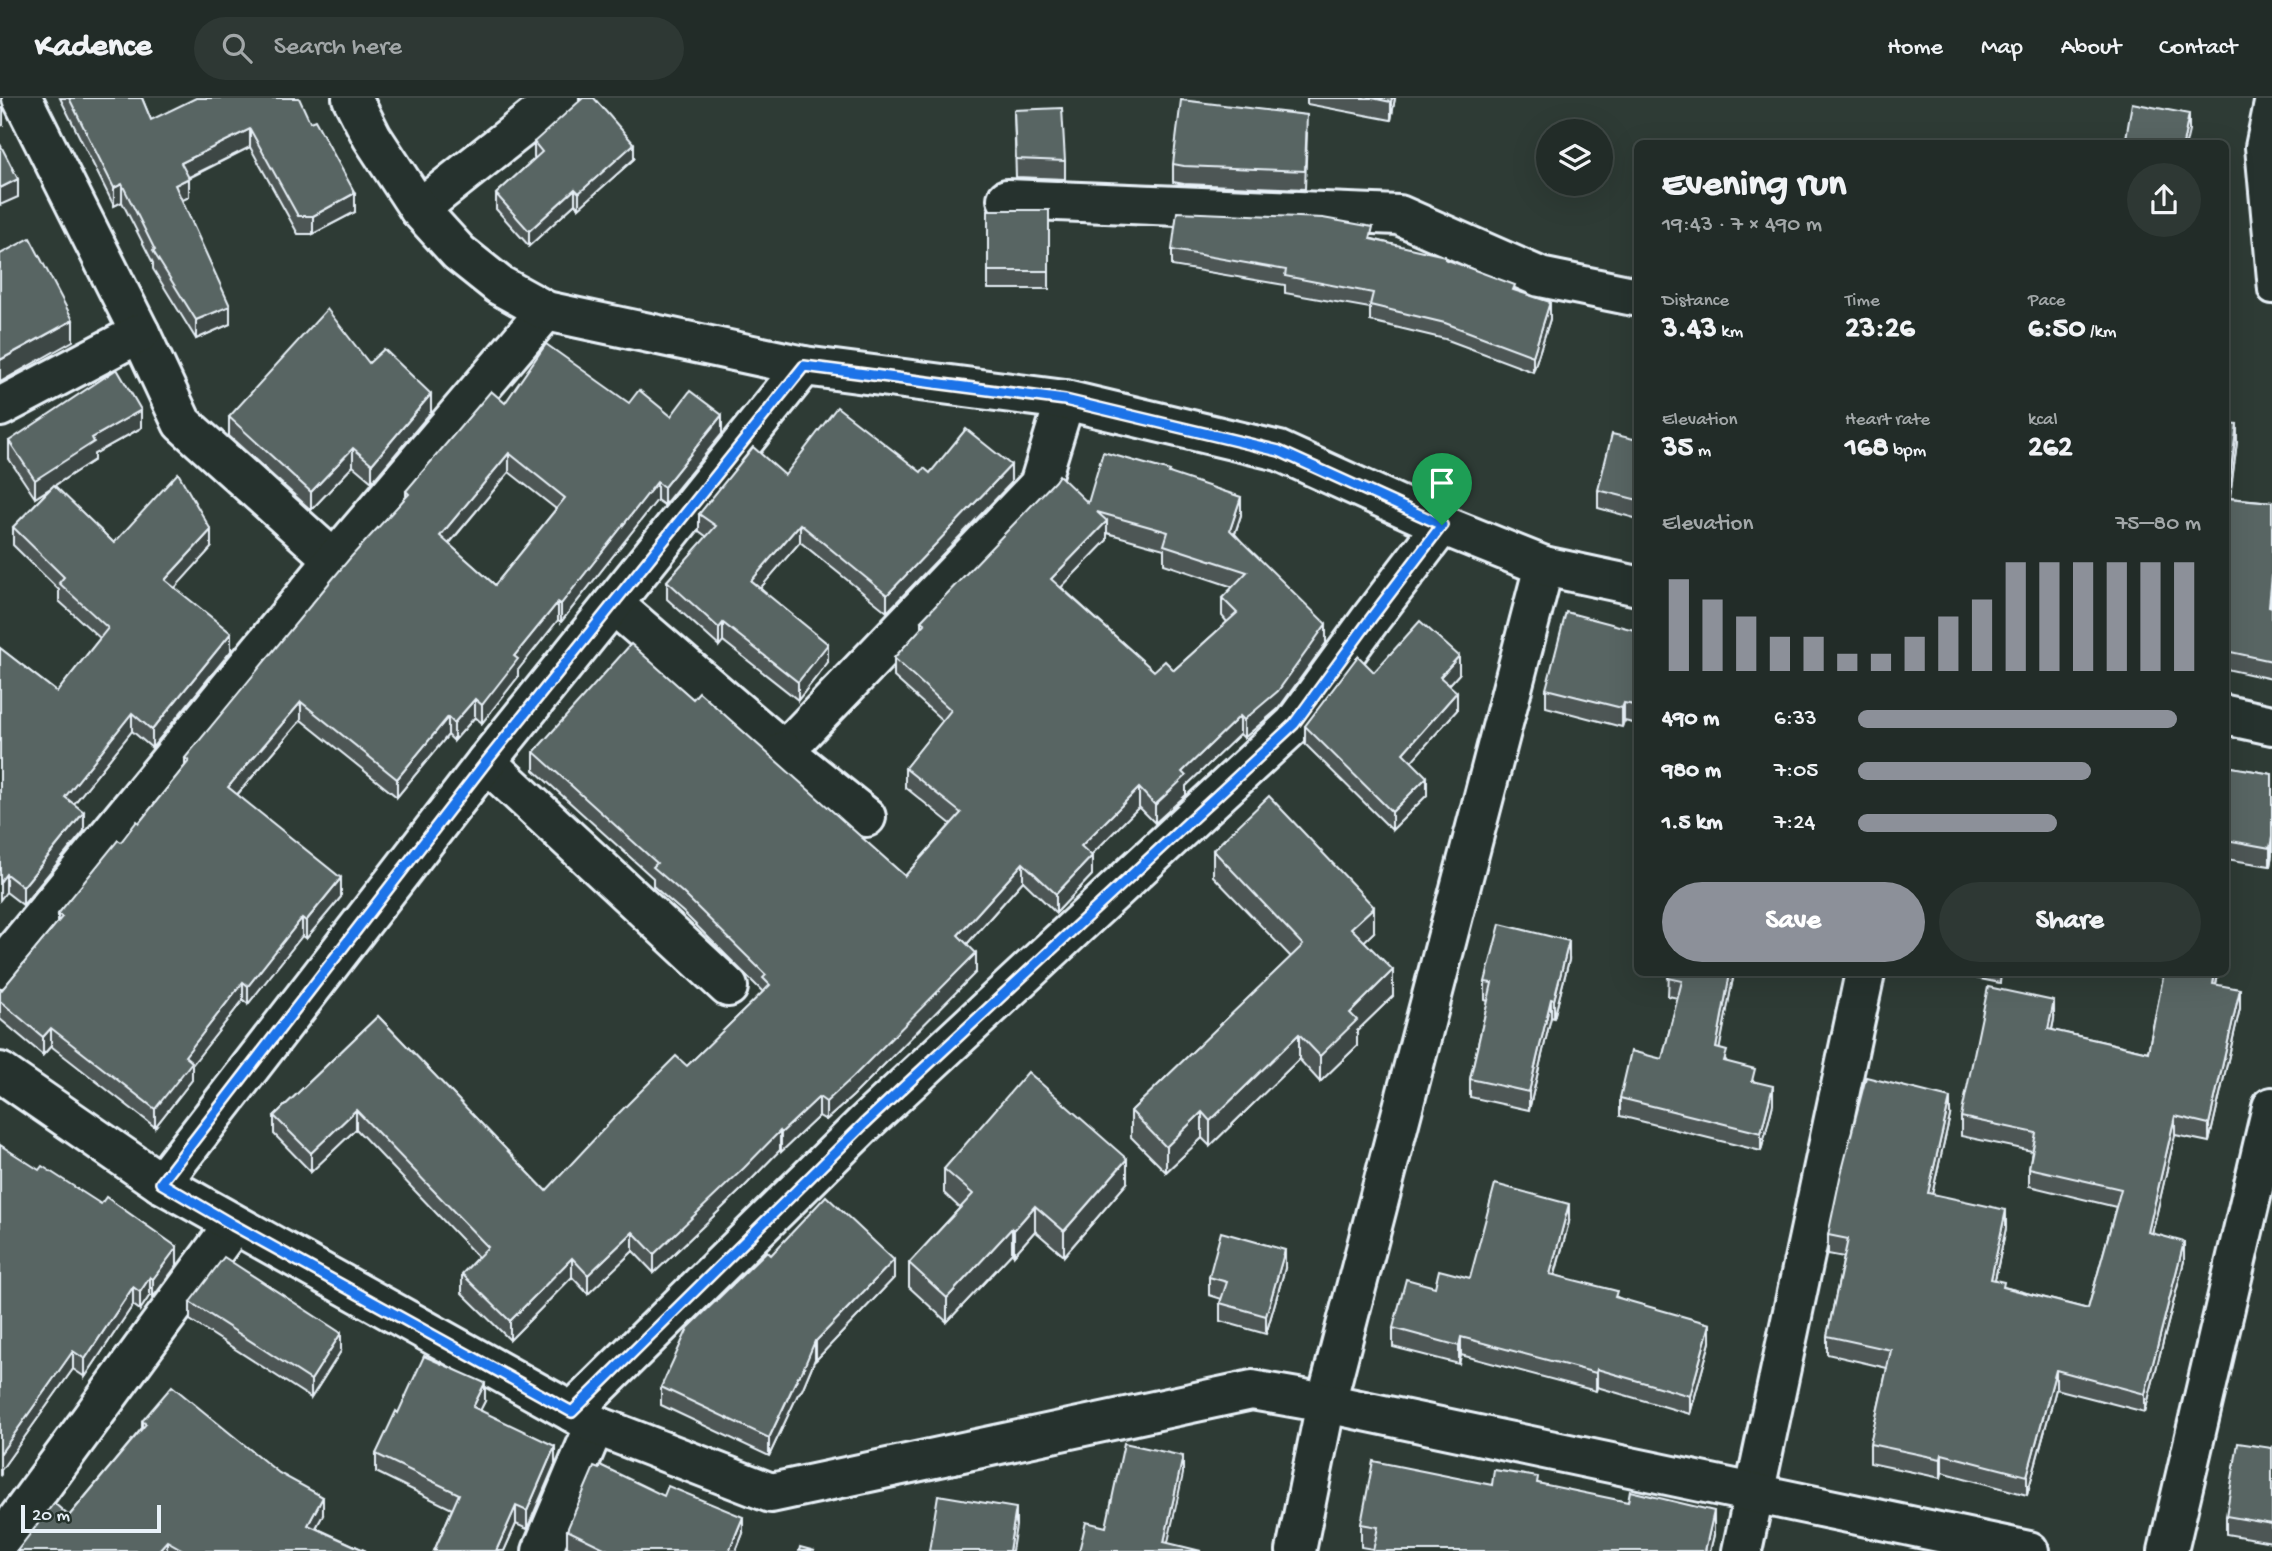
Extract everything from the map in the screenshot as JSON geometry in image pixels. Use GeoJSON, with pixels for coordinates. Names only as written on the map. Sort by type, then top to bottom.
{"type":"FeatureCollection","features":[{"type":"Feature","properties":{"kind":"street"},"geometry":{"type":"LineString","coordinates":[[22,98],[182,423],[334,560]]}},
{"type":"Feature","properties":{"kind":"street"},"geometry":{"type":"LineString","coordinates":[[352,98],[372,137],[419,209],[459,253],[499,285],[546,311],[804,366],[1065,400],[1279,451],[1442,525],[1544,566],[1634,585]]}},
{"type":"Feature","properties":{"kind":"street"},"geometry":{"type":"LineString","coordinates":[[419,209],[559,98]]}},
{"type":"Feature","properties":{"kind":"street"},"geometry":{"type":"LineString","coordinates":[[1007,199],[1399,215],[1541,277],[1634,297]]}},
{"type":"Feature","properties":{"kind":"street"},"geometry":{"type":"LineString","coordinates":[[0,968],[334,560],[546,311]]}},
{"type":"Feature","properties":{"kind":"street"},"geometry":{"type":"LineString","coordinates":[[0,407],[140,333]]}},
{"type":"Feature","properties":{"kind":"street"},"geometry":{"type":"LineString","coordinates":[[161,1183],[486,762],[804,366]]}},
{"type":"Feature","properties":{"kind":"street"},"geometry":{"type":"LineString","coordinates":[[784,751],[1039,485],[1065,400]]}},
{"type":"Feature","properties":{"kind":"street"},"geometry":{"type":"LineString","coordinates":[[542,1551],[583,1419],[864,1124],[1294,724],[1442,525]]}},
{"type":"Feature","properties":{"kind":"street"},"geometry":{"type":"LineString","coordinates":[[1296,1551],[1326,1403],[1544,566]]}},
{"type":"Feature","properties":{"kind":"street"},"geometry":{"type":"LineString","coordinates":[[613,604],[784,751],[866,817]]}},
{"type":"Feature","properties":{"kind":"street"},"geometry":{"type":"LineString","coordinates":[[2229,716],[2272,725]]}},
{"type":"Feature","properties":{"kind":"street"},"geometry":{"type":"LineString","coordinates":[[486,762],[729,987]]}},
{"type":"Feature","properties":{"kind":"street"},"geometry":{"type":"LineString","coordinates":[[1742,1551],[1864,976]]}},
{"type":"Feature","properties":{"kind":"street"},"geometry":{"type":"LineString","coordinates":[[0,1072],[161,1183],[583,1419],[771,1493],[1252,1390],[1326,1403],[2029,1551]]}},
{"type":"Feature","properties":{"kind":"street"},"geometry":{"type":"LineString","coordinates":[[2168,1551],[2272,1107]]}},
{"type":"Feature","properties":{"kind":"street"},"geometry":{"type":"LineString","coordinates":[[0,1543],[233,1225]]}},
{"type":"Feature","properties":{"kind":"lane"},"geometry":{"type":"LineString","coordinates":[[2269,98],[2259,147],[2272,290]]}},
{"type":"Feature","properties":{"kind":"building"},"geometry":{"type":"Polygon","coordinates":[[[69,98],[142,98],[151,120],[196,98],[299,98],[310,122],[315,120],[355,193],[313,216],[298,216],[250,129],[181,163],[189,178],[175,185],[230,306],[196,320],[153,251],[155,250],[122,184],[114,188],[69,98]]]}},
{"type":"Feature","properties":{"kind":"building"},"geometry":{"type":"Polygon","coordinates":[[[583,98],[594,98],[634,144],[579,193],[575,189],[529,231],[496,194],[542,152],[534,142],[583,98]]]}},
{"type":"Feature","properties":{"kind":"building"},"geometry":{"type":"Polygon","coordinates":[[[1372,98],[1392,98],[1391,102],[1372,98]]]}},
{"type":"Feature","properties":{"kind":"building"},"geometry":{"type":"Polygon","coordinates":[[[1181,100],[1307,115],[1305,171],[1173,164],[1181,100]]]}},
{"type":"Feature","properties":{"kind":"building"},"geometry":{"type":"Polygon","coordinates":[[[2132,103],[2189,114],[2184,140],[2126,140],[2132,103]]]}},
{"type":"Feature","properties":{"kind":"building"},"geometry":{"type":"Polygon","coordinates":[[[1062,108],[1065,161],[1016,159],[1014,110],[1062,108]]]}},
{"type":"Feature","properties":{"kind":"building"},"geometry":{"type":"Polygon","coordinates":[[[0,144],[18,179],[0,188],[0,144]]]}},
{"type":"Feature","properties":{"kind":"building"},"geometry":{"type":"Polygon","coordinates":[[[988,210],[1049,210],[1049,271],[988,271],[988,210]]]}},
{"type":"Feature","properties":{"kind":"building"},"geometry":{"type":"Polygon","coordinates":[[[1177,212],[1323,218],[1373,227],[1370,239],[1445,256],[1445,259],[1515,285],[1513,290],[1550,302],[1533,356],[1445,323],[1370,305],[1373,293],[1285,276],[1286,270],[1172,250],[1177,212]]]}},
{"type":"Feature","properties":{"kind":"building"},"geometry":{"type":"Polygon","coordinates":[[[30,238],[73,320],[0,360],[0,254],[30,238]]]}},
{"type":"Feature","properties":{"kind":"building"},"geometry":{"type":"Polygon","coordinates":[[[327,309],[369,363],[384,349],[431,394],[372,464],[353,448],[311,492],[229,417],[327,309]]]}},
{"type":"Feature","properties":{"kind":"building"},"geometry":{"type":"Polygon","coordinates":[[[546,344],[629,403],[639,390],[671,416],[690,391],[722,415],[664,487],[657,482],[561,604],[558,602],[514,656],[518,659],[482,705],[475,699],[454,723],[448,717],[397,779],[301,702],[228,787],[341,878],[306,921],[302,918],[248,986],[243,982],[185,1056],[192,1062],[155,1109],[51,1028],[43,1037],[0,1001],[0,992],[62,917],[58,914],[118,840],[121,842],[137,821],[139,823],[189,761],[185,758],[350,558],[409,494],[406,491],[491,391],[505,403],[546,344]],[[509,453],[440,536],[495,585],[565,498],[509,453]]]}},
{"type":"Feature","properties":{"kind":"building"},"geometry":{"type":"Polygon","coordinates":[[[117,369],[141,410],[92,438],[94,442],[35,480],[9,441],[117,369]]]}},
{"type":"Feature","properties":{"kind":"building"},"geometry":{"type":"Polygon","coordinates":[[[837,407],[921,472],[924,468],[930,473],[966,429],[1011,465],[887,595],[800,524],[751,581],[828,644],[798,682],[723,623],[719,628],[667,581],[716,526],[699,514],[753,447],[785,475],[837,407]]]}},
{"type":"Feature","properties":{"kind":"building"},"geometry":{"type":"Polygon","coordinates":[[[2229,423],[2237,424],[2229,483],[2229,423]]]}},
{"type":"Feature","properties":{"kind":"building"},"geometry":{"type":"Polygon","coordinates":[[[1612,434],[1634,439],[1634,499],[1598,490],[1612,434]]]}},
{"type":"Feature","properties":{"kind":"building"},"geometry":{"type":"Polygon","coordinates":[[[1103,452],[1170,471],[1169,473],[1241,497],[1230,530],[1326,624],[1278,691],[1244,720],[1240,716],[1182,772],[1186,776],[1155,805],[1139,788],[1081,846],[1092,856],[1056,894],[1023,863],[958,935],[976,953],[853,1077],[826,1102],[819,1097],[781,1133],[780,1131],[654,1254],[633,1232],[588,1275],[572,1258],[510,1321],[462,1274],[488,1247],[356,1110],[311,1153],[274,1116],[378,1016],[546,1191],[676,1056],[687,1066],[770,985],[763,978],[766,975],[653,867],[657,863],[534,752],[631,644],[693,699],[699,692],[905,876],[961,813],[905,768],[951,710],[894,658],[925,624],[921,621],[1059,475],[1088,503],[1103,452]],[[1097,512],[1107,521],[1051,579],[1154,671],[1165,661],[1174,670],[1237,613],[1222,598],[1247,572],[1164,545],[1168,532],[1097,512]]]}},
{"type":"Feature","properties":{"kind":"building"},"geometry":{"type":"Polygon","coordinates":[[[178,473],[211,530],[165,580],[231,633],[152,730],[132,713],[65,797],[84,812],[23,887],[6,874],[0,882],[0,648],[57,692],[108,628],[59,583],[64,577],[13,527],[54,485],[114,543],[178,473]]]}},
{"type":"Feature","properties":{"kind":"building"},"geometry":{"type":"Polygon","coordinates":[[[2229,498],[2272,502],[2272,576],[2269,606],[2272,607],[2272,661],[2229,652],[2229,498]]]}},
{"type":"Feature","properties":{"kind":"building"},"geometry":{"type":"Polygon","coordinates":[[[1566,612],[1634,630],[1634,705],[1624,703],[1622,708],[1546,689],[1566,612]]]}},
{"type":"Feature","properties":{"kind":"building"},"geometry":{"type":"Polygon","coordinates":[[[1420,621],[1459,656],[1440,677],[1457,692],[1403,753],[1427,777],[1392,812],[1305,726],[1358,656],[1374,672],[1420,621]]]}},
{"type":"Feature","properties":{"kind":"building"},"geometry":{"type":"Polygon","coordinates":[[[2229,767],[2272,774],[2270,848],[2229,841],[2229,767]]]}},
{"type":"Feature","properties":{"kind":"building"},"geometry":{"type":"Polygon","coordinates":[[[1269,796],[1374,907],[1351,928],[1393,970],[1350,1013],[1357,1020],[1320,1056],[1299,1034],[1210,1121],[1202,1112],[1166,1147],[1131,1111],[1303,945],[1213,850],[1269,796]]]}},
{"type":"Feature","properties":{"kind":"building"},"geometry":{"type":"Polygon","coordinates":[[[1500,924],[1569,941],[1554,1000],[1551,999],[1529,1092],[1470,1079],[1492,983],[1485,982],[1500,924]]]}},
{"type":"Feature","properties":{"kind":"building"},"geometry":{"type":"Polygon","coordinates":[[[1729,976],[1716,1048],[1727,1051],[1724,1061],[1755,1069],[1752,1081],[1773,1086],[1761,1133],[1620,1098],[1631,1051],[1662,1059],[1682,981],[1668,978],[1729,976]]]}},
{"type":"Feature","properties":{"kind":"building"},"geometry":{"type":"Polygon","coordinates":[[[2163,976],[2214,976],[2213,984],[2240,989],[2209,1124],[2175,1116],[2148,1232],[2184,1242],[2145,1394],[2056,1370],[2027,1476],[1942,1454],[1941,1459],[1870,1444],[1891,1350],[1827,1336],[1848,1239],[1828,1235],[1866,1077],[1950,1098],[1928,1193],[2006,1210],[1991,1279],[2004,1282],[2003,1287],[2088,1309],[2121,1189],[2029,1168],[2036,1133],[1961,1117],[1988,987],[2054,1001],[2048,1029],[2148,1052],[2163,976]]]}},
{"type":"Feature","properties":{"kind":"building"},"geometry":{"type":"Polygon","coordinates":[[[1028,1072],[1127,1159],[1064,1231],[1035,1206],[947,1298],[909,1263],[973,1194],[944,1169],[1028,1072]]]}},
{"type":"Feature","properties":{"kind":"building"},"geometry":{"type":"Polygon","coordinates":[[[0,1145],[39,1170],[42,1166],[101,1204],[106,1197],[177,1247],[140,1292],[133,1287],[85,1359],[73,1351],[0,1454],[0,1145]]]}},
{"type":"Feature","properties":{"kind":"building"},"geometry":{"type":"Polygon","coordinates":[[[1495,1184],[1569,1204],[1550,1274],[1617,1291],[1615,1297],[1710,1324],[1690,1396],[1597,1369],[1596,1373],[1461,1337],[1459,1346],[1393,1328],[1406,1279],[1435,1287],[1439,1270],[1470,1278],[1495,1184]]]}},
{"type":"Feature","properties":{"kind":"building"},"geometry":{"type":"Polygon","coordinates":[[[826,1196],[894,1260],[815,1341],[769,1438],[661,1387],[688,1328],[767,1251],[771,1255],[826,1196]]]}},
{"type":"Feature","properties":{"kind":"building"},"geometry":{"type":"Polygon","coordinates":[[[1221,1232],[1285,1250],[1266,1316],[1220,1303],[1227,1282],[1209,1277],[1221,1232]]]}},
{"type":"Feature","properties":{"kind":"building"},"geometry":{"type":"Polygon","coordinates":[[[224,1257],[341,1333],[311,1380],[190,1302],[224,1257]]]}},
{"type":"Feature","properties":{"kind":"building"},"geometry":{"type":"Polygon","coordinates":[[[424,1356],[485,1383],[473,1407],[555,1446],[527,1511],[516,1506],[496,1551],[434,1551],[459,1494],[376,1454],[424,1356]]]}},
{"type":"Feature","properties":{"kind":"building"},"geometry":{"type":"Polygon","coordinates":[[[172,1386],[279,1473],[323,1497],[308,1525],[366,1551],[185,1551],[167,1541],[158,1551],[17,1551],[54,1503],[69,1516],[146,1424],[142,1421],[172,1386]]]}},
{"type":"Feature","properties":{"kind":"building"},"geometry":{"type":"Polygon","coordinates":[[[1124,1443],[1183,1456],[1164,1542],[1201,1551],[1079,1551],[1086,1522],[1106,1527],[1124,1443]]]}},
{"type":"Feature","properties":{"kind":"building"},"geometry":{"type":"Polygon","coordinates":[[[2238,1443],[2272,1448],[2272,1524],[2226,1516],[2238,1443]]]}},
{"type":"Feature","properties":{"kind":"building"},"geometry":{"type":"Polygon","coordinates":[[[1373,1461],[1492,1485],[1494,1470],[1538,1477],[1537,1483],[1628,1502],[1630,1491],[1714,1511],[1705,1551],[1373,1551],[1378,1527],[1361,1524],[1373,1461]]]}},
{"type":"Feature","properties":{"kind":"building"},"geometry":{"type":"Polygon","coordinates":[[[600,1465],[664,1496],[668,1486],[743,1517],[729,1551],[610,1551],[567,1530],[594,1467],[599,1469],[600,1465]]]}},
{"type":"Feature","properties":{"kind":"building"},"geometry":{"type":"Polygon","coordinates":[[[938,1495],[1016,1508],[1009,1551],[929,1551],[938,1495]]]}},
{"type":"Feature","properties":{"kind":"building"},"geometry":{"type":"Polygon","coordinates":[[[800,1547],[815,1551],[799,1551],[800,1547]]]}},
{"type":"Feature","properties":{"kind":"route"},"geometry":{"type":"LineString","coordinates":[[804,366],[1065,400],[1279,451],[1442,525],[1294,724],[864,1124],[572,1412],[161,1183],[486,762],[804,366]]}}]}
